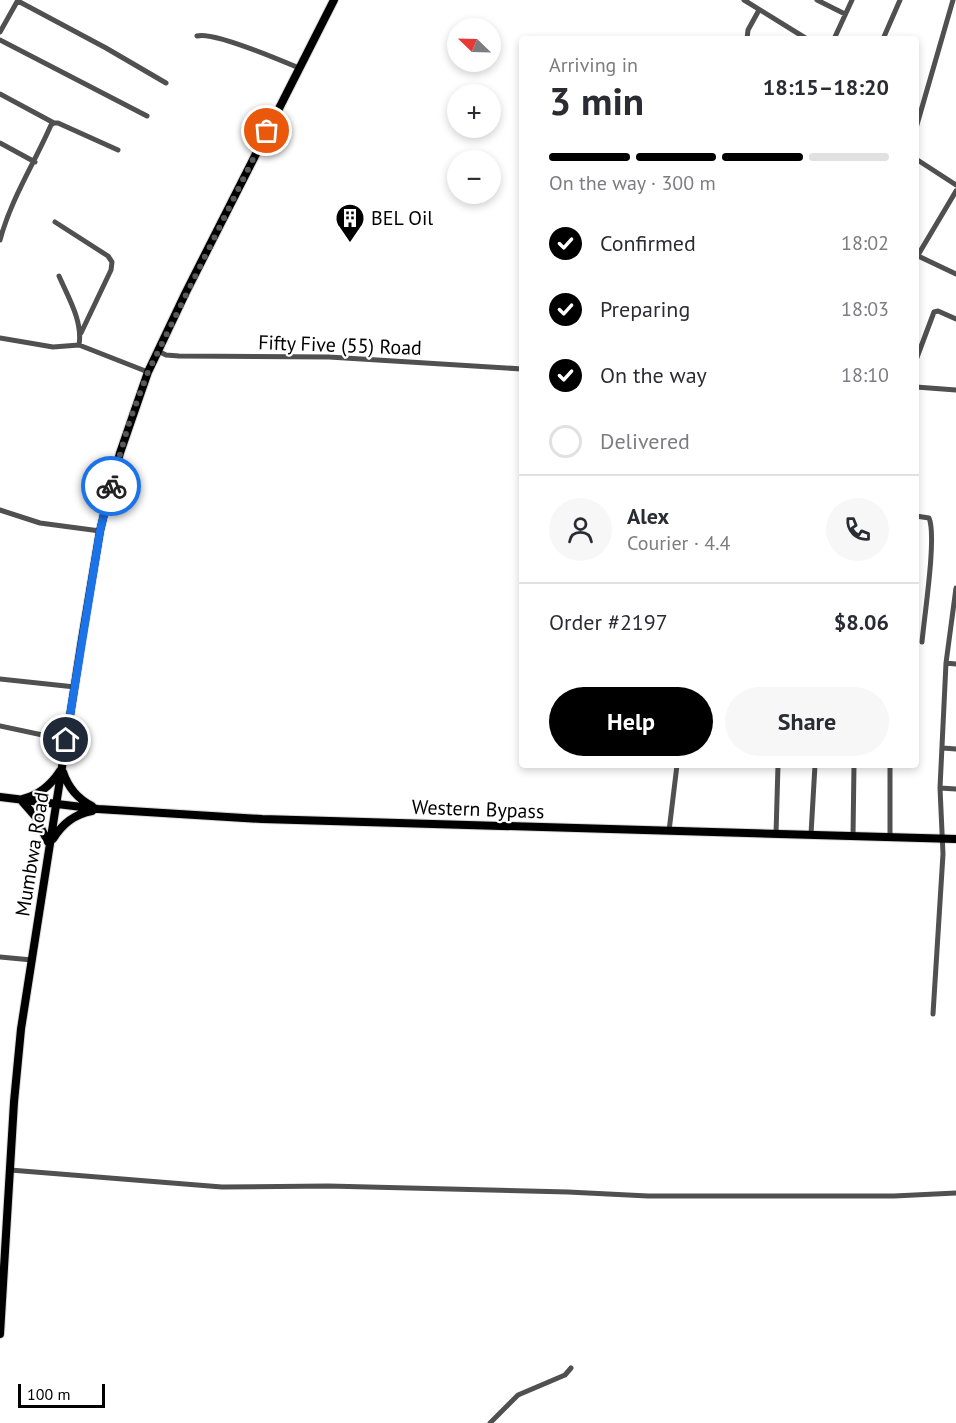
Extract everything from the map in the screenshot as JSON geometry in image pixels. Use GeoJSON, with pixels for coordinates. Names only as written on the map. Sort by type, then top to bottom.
{"type":"FeatureCollection","features":[{"type":"Feature","properties":{"kind":"main road","name":"Mumbwa Road"},"geometry":{"type":"LineString","coordinates":[[0,1334],[21,1029],[100,531],[120,453],[148,372],[334,0]]}},
{"type":"Feature","properties":{"kind":"main road"},"geometry":{"type":"LineString","coordinates":[[50,845],[41,825],[20,800],[40,792],[49,785],[62,768]]}},
{"type":"Feature","properties":{"kind":"main road"},"geometry":{"type":"LineString","coordinates":[[62,768],[66,781],[74,793],[85,803],[98,809]]}},
{"type":"Feature","properties":{"kind":"main road","name":"Western Bypass"},"geometry":{"type":"LineString","coordinates":[[0,797],[98,809],[262,819],[956,839]]}},
{"type":"Feature","properties":{"kind":"main road"},"geometry":{"type":"LineString","coordinates":[[50,845],[58,831],[69,820],[82,813],[98,809]]}},
{"type":"Feature","properties":{"kind":"street"},"geometry":{"type":"LineString","coordinates":[[744,0],[802,36]]}},
{"type":"Feature","properties":{"kind":"street"},"geometry":{"type":"LineString","coordinates":[[817,0],[845,14]]}},
{"type":"Feature","properties":{"kind":"street"},"geometry":{"type":"LineString","coordinates":[[835,36],[852,0]]}},
{"type":"Feature","properties":{"kind":"street"},"geometry":{"type":"LineString","coordinates":[[884,36],[900,0]]}},
{"type":"Feature","properties":{"kind":"street"},"geometry":{"type":"LineString","coordinates":[[919,118],[953,0]]}},
{"type":"Feature","properties":{"kind":"street"},"geometry":{"type":"LineString","coordinates":[[0,30],[18,1],[166,83]]}},
{"type":"Feature","properties":{"kind":"street"},"geometry":{"type":"LineString","coordinates":[[747,36],[748,30],[759,10]]}},
{"type":"Feature","properties":{"kind":"street"},"geometry":{"type":"LineString","coordinates":[[196,36],[202,34],[227,41],[299,68]]}},
{"type":"Feature","properties":{"kind":"street"},"geometry":{"type":"LineString","coordinates":[[0,40],[147,116]]}},
{"type":"Feature","properties":{"kind":"street"},"geometry":{"type":"LineString","coordinates":[[0,94],[54,123],[118,150]]}},
{"type":"Feature","properties":{"kind":"street"},"geometry":{"type":"LineString","coordinates":[[0,240],[11,205],[54,123]]}},
{"type":"Feature","properties":{"kind":"street"},"geometry":{"type":"LineString","coordinates":[[0,143],[35,162]]}},
{"type":"Feature","properties":{"kind":"street"},"geometry":{"type":"LineString","coordinates":[[919,161],[956,185]]}},
{"type":"Feature","properties":{"kind":"street"},"geometry":{"type":"LineString","coordinates":[[919,252],[956,190]]}},
{"type":"Feature","properties":{"kind":"street"},"geometry":{"type":"LineString","coordinates":[[55,222],[108,256],[112,262],[111,270],[81,333],[79,345]]}},
{"type":"Feature","properties":{"kind":"street"},"geometry":{"type":"LineString","coordinates":[[919,256],[956,274]]}},
{"type":"Feature","properties":{"kind":"street"},"geometry":{"type":"LineString","coordinates":[[59,276],[81,333]]}},
{"type":"Feature","properties":{"kind":"street"},"geometry":{"type":"LineString","coordinates":[[919,352],[934,312],[938,311],[956,319]]}},
{"type":"Feature","properties":{"kind":"street"},"geometry":{"type":"LineString","coordinates":[[0,338],[53,347],[79,345],[148,372]]}},
{"type":"Feature","properties":{"kind":"street","name":"Fifty Five (55) Road"},"geometry":{"type":"LineString","coordinates":[[158,351],[166,355],[179,356],[329,357],[519,369]]}},
{"type":"Feature","properties":{"kind":"street"},"geometry":{"type":"LineString","coordinates":[[919,387],[956,390]]}},
{"type":"Feature","properties":{"kind":"street"},"geometry":{"type":"LineString","coordinates":[[0,510],[40,523],[100,531]]}},
{"type":"Feature","properties":{"kind":"street"},"geometry":{"type":"LineString","coordinates":[[919,517],[927,518],[931,522],[922,642]]}},
{"type":"Feature","properties":{"kind":"street"},"geometry":{"type":"LineString","coordinates":[[933,1014],[944,839],[940,788],[946,663],[956,588]]}},
{"type":"Feature","properties":{"kind":"street"},"geometry":{"type":"LineString","coordinates":[[946,663],[956,664]]}},
{"type":"Feature","properties":{"kind":"street"},"geometry":{"type":"LineString","coordinates":[[0,679],[75,687]]}},
{"type":"Feature","properties":{"kind":"street"},"geometry":{"type":"LineString","coordinates":[[0,726],[66,740]]}},
{"type":"Feature","properties":{"kind":"street"},"geometry":{"type":"LineString","coordinates":[[943,748],[956,749]]}},
{"type":"Feature","properties":{"kind":"street"},"geometry":{"type":"LineString","coordinates":[[669,831],[676,768]]}},
{"type":"Feature","properties":{"kind":"street"},"geometry":{"type":"LineString","coordinates":[[776,834],[778,768]]}},
{"type":"Feature","properties":{"kind":"street"},"geometry":{"type":"LineString","coordinates":[[811,834],[816,768]]}},
{"type":"Feature","properties":{"kind":"street"},"geometry":{"type":"LineString","coordinates":[[853,836],[854,768]]}},
{"type":"Feature","properties":{"kind":"street"},"geometry":{"type":"LineString","coordinates":[[890,768],[890,837]]}},
{"type":"Feature","properties":{"kind":"street"},"geometry":{"type":"LineString","coordinates":[[940,788],[956,789]]}},
{"type":"Feature","properties":{"kind":"street"},"geometry":{"type":"LineString","coordinates":[[0,957],[32,960]]}},
{"type":"Feature","properties":{"kind":"street"},"geometry":{"type":"LineString","coordinates":[[10,1170],[222,1187],[328,1186],[657,1196],[894,1196],[956,1193]]}},
{"type":"Feature","properties":{"kind":"street"},"geometry":{"type":"LineString","coordinates":[[490,1423],[518,1395],[566,1375],[571,1368]]}},
{"type":"Feature","properties":{"kind":"way so far"},"geometry":{"type":"LineString","coordinates":[[111,486],[130,420],[148,372],[267,131]]}},
{"type":"Feature","properties":{"kind":"place","name":"BEL Oil"},"geometry":{"type":"Point","coordinates":[350,244]}},
{"type":"Feature","properties":{"kind":"route"},"geometry":{"type":"LineString","coordinates":[[66,740],[100,531],[111,486]]}}]}
